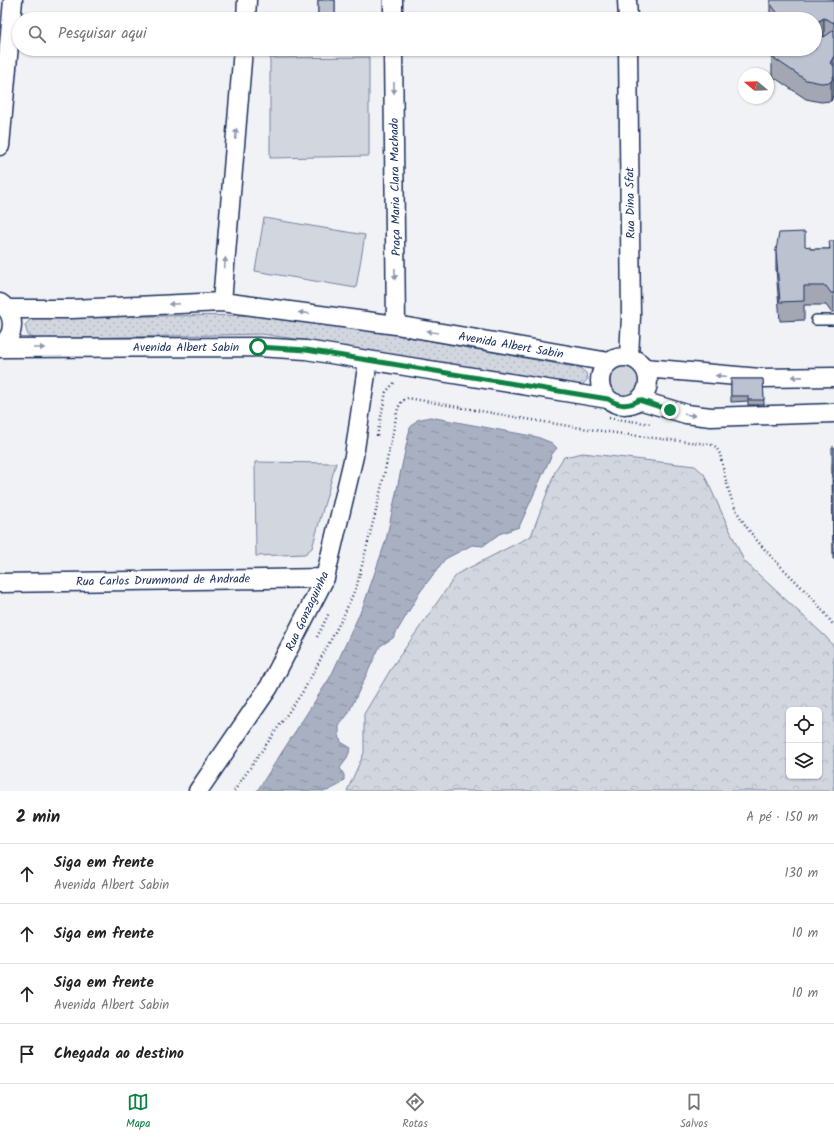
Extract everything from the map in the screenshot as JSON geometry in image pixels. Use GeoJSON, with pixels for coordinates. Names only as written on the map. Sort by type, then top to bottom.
{"type":"FeatureCollection","features":[{"type":"Feature","properties":{"kind":"street"},"geometry":{"type":"LineString","coordinates":[[0,146],[13,0]]}},
{"type":"Feature","properties":{"kind":"street"},"geometry":{"type":"LineString","coordinates":[[246,12],[247,0]]}},
{"type":"Feature","properties":{"kind":"street"},"geometry":{"type":"LineString","coordinates":[[393,0],[393,12]]}},
{"type":"Feature","properties":{"kind":"street"},"geometry":{"type":"LineString","coordinates":[[628,0],[628,12]]}},
{"type":"Feature","properties":{"kind":"street"},"geometry":{"type":"LineString","coordinates":[[222,302],[242,56]]}},
{"type":"Feature","properties":{"kind":"street","name":"Praça Maria Clara Machado"},"geometry":{"type":"LineString","coordinates":[[393,56],[396,325]]}},
{"type":"Feature","properties":{"kind":"street","name":"Rua Dina Sfat"},"geometry":{"type":"LineString","coordinates":[[628,56],[632,316],[629,356]]}},
{"type":"Feature","properties":{"kind":"street","name":"Avenida Albert Sabin"},"geometry":{"type":"LineString","coordinates":[[4,306],[72,309],[222,302],[396,325],[609,362]]}},
{"type":"Feature","properties":{"kind":"street"},"geometry":{"type":"LineString","coordinates":[[0,347],[7,341],[12,329],[13,321],[4,306]]}},
{"type":"Feature","properties":{"kind":"street","name":"Avenida Albert Sabin"},"geometry":{"type":"LineString","coordinates":[[0,347],[258,347],[306,350],[608,399]]}},
{"type":"Feature","properties":{"kind":"street"},"geometry":{"type":"LineString","coordinates":[[622,356],[629,356],[645,368],[648,375],[647,389],[639,400],[627,405],[620,405],[608,399],[600,385],[600,376],[603,368],[609,362],[622,356]]}},
{"type":"Feature","properties":{"kind":"street","name":"Rua Gonzaguinha"},"geometry":{"type":"LineString","coordinates":[[198,791],[269,687],[325,578],[341,516],[354,456],[368,360]]}},
{"type":"Feature","properties":{"kind":"street"},"geometry":{"type":"LineString","coordinates":[[645,368],[753,378],[834,377]]}},
{"type":"Feature","properties":{"kind":"street"},"geometry":{"type":"LineString","coordinates":[[639,400],[686,414],[711,417],[834,413]]}},
{"type":"Feature","properties":{"kind":"street","name":"Rua Carlos Drummond de Andrade"},"geometry":{"type":"LineString","coordinates":[[0,583],[325,578]]}},
{"type":"Feature","properties":{"kind":"lane"},"geometry":{"type":"LineString","coordinates":[[816,320],[834,320]]}},
{"type":"Feature","properties":{"kind":"path"},"geometry":{"type":"LineString","coordinates":[[377,439],[386,392],[393,383],[397,383]]}},
{"type":"Feature","properties":{"kind":"path"},"geometry":{"type":"LineString","coordinates":[[234,791],[304,690],[343,616],[357,585],[376,510],[398,408],[402,401],[408,398],[554,424],[661,440],[710,444],[716,447],[720,454],[738,514],[758,544],[810,595],[834,626]]}},
{"type":"Feature","properties":{"kind":"path"},"geometry":{"type":"LineString","coordinates":[[606,417],[658,425]]}},
{"type":"Feature","properties":{"kind":"path"},"geometry":{"type":"LineString","coordinates":[[314,642],[326,623],[331,609]]}},
{"type":"Feature","properties":{"kind":"green space"},"geometry":{"type":"Polygon","coordinates":[[[369,57],[369,156],[270,158],[270,58],[369,57]]]}},
{"type":"Feature","properties":{"kind":"green space"},"geometry":{"type":"Polygon","coordinates":[[[264,218],[365,235],[356,288],[255,271],[264,218]]]}},
{"type":"Feature","properties":{"kind":"green space"},"geometry":{"type":"Polygon","coordinates":[[[274,315],[320,321],[580,368],[587,374],[588,379],[580,387],[262,334],[35,339],[28,336],[25,325],[33,317],[274,315]]]}},
{"type":"Feature","properties":{"kind":"green space"},"geometry":{"type":"Polygon","coordinates":[[[625,366],[636,370],[640,381],[636,392],[625,396],[614,392],[610,381],[614,370],[625,366]]]}},
{"type":"Feature","properties":{"kind":"green space"},"geometry":{"type":"Polygon","coordinates":[[[583,453],[695,466],[704,474],[744,561],[826,637],[834,647],[834,791],[347,791],[364,753],[364,714],[394,664],[457,574],[531,536],[556,469],[564,457],[583,453]]]}},
{"type":"Feature","properties":{"kind":"green space"},"geometry":{"type":"Polygon","coordinates":[[[255,462],[336,463],[312,548],[305,554],[256,556],[255,462]]]}},
{"type":"Feature","properties":{"kind":"water"},"geometry":{"type":"Polygon","coordinates":[[[430,417],[537,437],[552,443],[557,448],[552,454],[519,527],[499,534],[483,546],[472,545],[445,559],[420,592],[393,638],[380,646],[348,714],[339,726],[341,742],[351,748],[346,760],[340,768],[344,775],[344,780],[339,785],[327,791],[257,791],[331,676],[364,604],[386,540],[410,428],[417,420],[430,417]]]}},
{"type":"Feature","properties":{"kind":"building"},"geometry":{"type":"Polygon","coordinates":[[[318,0],[335,0],[335,12],[318,12],[318,0]]]}},
{"type":"Feature","properties":{"kind":"building"},"geometry":{"type":"Polygon","coordinates":[[[771,0],[834,0],[834,23],[824,18],[822,19],[822,12],[777,12],[770,3],[771,0]]]}},
{"type":"Feature","properties":{"kind":"building"},"geometry":{"type":"Polygon","coordinates":[[[834,30],[834,56],[830,63],[834,66],[834,75],[831,82],[821,83],[806,80],[772,57],[822,56],[822,36],[824,37],[834,30]]]}},
{"type":"Feature","properties":{"kind":"building"},"geometry":{"type":"Polygon","coordinates":[[[805,232],[805,246],[810,247],[810,249],[830,249],[829,241],[834,241],[834,293],[831,293],[826,286],[804,286],[804,301],[780,302],[776,250],[779,233],[805,232]]]}},
{"type":"Feature","properties":{"kind":"building"},"geometry":{"type":"Polygon","coordinates":[[[731,379],[763,379],[764,400],[748,400],[748,396],[731,396],[731,379]]]}},
{"type":"Feature","properties":{"kind":"building"},"geometry":{"type":"Polygon","coordinates":[[[832,447],[834,447],[834,540],[833,540],[832,447]]]}},
{"type":"Feature","properties":{"kind":"route"},"geometry":{"type":"LineString","coordinates":[[258,347],[306,350],[608,399],[620,405],[633,404],[639,400],[670,410]]}}]}
